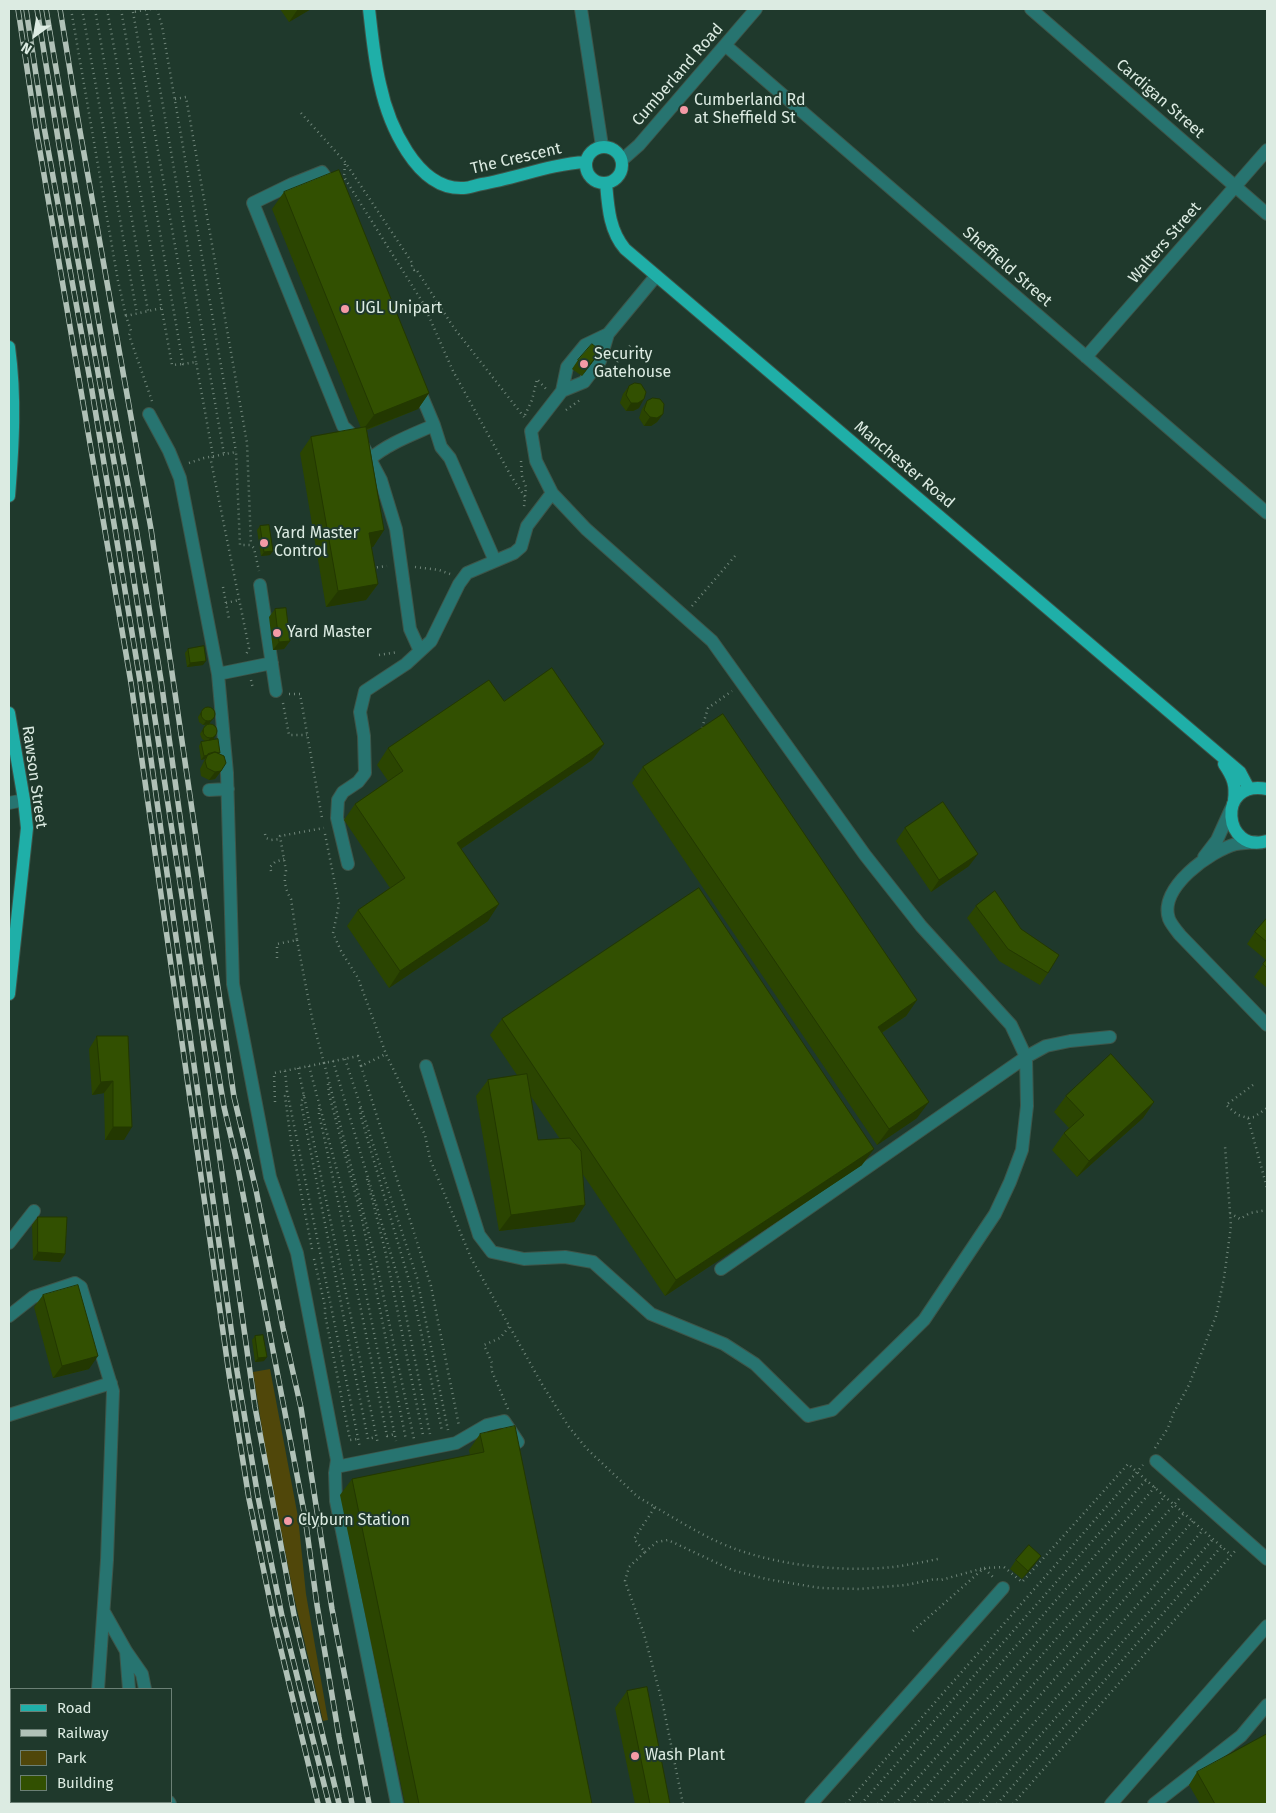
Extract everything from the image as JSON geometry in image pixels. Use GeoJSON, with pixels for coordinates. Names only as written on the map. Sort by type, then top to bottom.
{"type":"FeatureCollection","features":[{"type":"Feature","properties":{"kind":"main road","name":"The Crescent"},"geometry":{"type":"LineString","coordinates":[[369,9],[380,83],[386,106],[410,158],[430,177],[448,186],[464,188],[501,181],[565,163],[586,162]]}},
{"type":"Feature","properties":{"kind":"main road"},"geometry":{"type":"LineString","coordinates":[[602,146],[614,149],[622,160],[621,172],[617,178],[606,183],[593,180],[586,168],[586,162],[591,152],[602,146]]}},
{"type":"Feature","properties":{"kind":"main road","name":"Manchester Road"},"geometry":{"type":"LineString","coordinates":[[606,183],[611,223],[617,239],[625,249],[1216,752],[1261,787]]}},
{"type":"Feature","properties":{"kind":"main road"},"geometry":{"type":"LineString","coordinates":[[9,348],[13,448],[9,496]]}},
{"type":"Feature","properties":{"kind":"main road","name":"Rawson Street"},"geometry":{"type":"LineString","coordinates":[[9,713],[24,800],[26,828],[9,994]]}},
{"type":"Feature","properties":{"kind":"main road","name":"Manchester Road"},"geometry":{"type":"LineString","coordinates":[[1216,752],[1232,776],[1236,788],[1231,819],[1234,828],[1240,836],[1261,842]]}},
{"type":"Feature","properties":{"kind":"main road"},"geometry":{"type":"LineString","coordinates":[[1233,805],[1241,793],[1261,787]]}},
{"type":"Feature","properties":{"kind":"street"},"geometry":{"type":"LineString","coordinates":[[580,9],[602,146]]}},
{"type":"Feature","properties":{"kind":"street","name":"Cumberland Road"},"geometry":{"type":"LineString","coordinates":[[622,160],[639,144],[756,9]]}},
{"type":"Feature","properties":{"kind":"street","name":"Cardigan Street"},"geometry":{"type":"LineString","coordinates":[[1031,9],[1267,214]]}},
{"type":"Feature","properties":{"kind":"street","name":"Sheffield Street"},"geometry":{"type":"LineString","coordinates":[[725,44],[1267,513]]}},
{"type":"Feature","properties":{"kind":"street","name":"Walters Street"},"geometry":{"type":"LineString","coordinates":[[1086,357],[1267,150]]}},
{"type":"Feature","properties":{"kind":"street"},"geometry":{"type":"LineString","coordinates":[[340,198],[322,172],[292,184],[254,203],[343,426],[362,444],[380,480],[396,529],[410,629],[420,651]]}},
{"type":"Feature","properties":{"kind":"street"},"geometry":{"type":"LineString","coordinates":[[426,1066],[479,1235],[492,1252],[524,1259],[564,1257],[593,1262],[651,1314],[724,1344],[755,1364],[808,1416],[832,1410],[924,1320],[995,1214],[1022,1150],[1027,1106],[1026,1058],[1011,1025],[921,926],[865,855],[712,641],[586,529],[552,492],[536,462],[532,432],[562,391],[567,367],[585,346],[608,334],[656,276]]}},
{"type":"Feature","properties":{"kind":"street"},"geometry":{"type":"LineString","coordinates":[[562,391],[584,382],[600,361],[608,334]]}},
{"type":"Feature","properties":{"kind":"street"},"geometry":{"type":"LineString","coordinates":[[412,371],[441,447],[450,458],[495,561]]}},
{"type":"Feature","properties":{"kind":"street"},"geometry":{"type":"LineString","coordinates":[[149,414],[169,451],[180,478],[218,674],[228,789],[233,984],[270,1177],[297,1253],[337,1460],[336,1501],[397,1804]]}},
{"type":"Feature","properties":{"kind":"street"},"geometry":{"type":"LineString","coordinates":[[370,459],[380,450],[434,425]]}},
{"type":"Feature","properties":{"kind":"street"},"geometry":{"type":"LineString","coordinates":[[348,864],[337,818],[338,800],[365,773],[364,736],[360,712],[365,691],[406,664],[431,641],[459,584],[467,572],[514,553],[521,547],[527,526],[552,492]]}},
{"type":"Feature","properties":{"kind":"street"},"geometry":{"type":"LineString","coordinates":[[260,585],[272,663],[279,692]]}},
{"type":"Feature","properties":{"kind":"street"},"geometry":{"type":"LineString","coordinates":[[218,674],[272,663]]}},
{"type":"Feature","properties":{"kind":"street"},"geometry":{"type":"LineString","coordinates":[[209,790],[228,789]]}},
{"type":"Feature","properties":{"kind":"street"},"geometry":{"type":"LineString","coordinates":[[9,802],[24,800]]}},
{"type":"Feature","properties":{"kind":"street"},"geometry":{"type":"LineString","coordinates":[[1233,805],[1217,840],[1198,865],[1172,892],[1168,905],[1169,919],[1180,935],[1267,1025]]}},
{"type":"Feature","properties":{"kind":"street"},"geometry":{"type":"LineString","coordinates":[[1198,865],[1220,850],[1236,844],[1261,842]]}},
{"type":"Feature","properties":{"kind":"street"},"geometry":{"type":"LineString","coordinates":[[721,1269],[1046,1046],[1070,1041],[1110,1037]]}},
{"type":"Feature","properties":{"kind":"street"},"geometry":{"type":"LineString","coordinates":[[9,1243],[34,1211]]}},
{"type":"Feature","properties":{"kind":"street"},"geometry":{"type":"LineString","coordinates":[[9,1316],[33,1298],[75,1283],[82,1287],[113,1391],[104,1612],[98,1688]]}},
{"type":"Feature","properties":{"kind":"street"},"geometry":{"type":"LineString","coordinates":[[9,1415],[111,1383]]}},
{"type":"Feature","properties":{"kind":"street"},"geometry":{"type":"LineString","coordinates":[[336,1467],[430,1448],[487,1425],[504,1422],[518,1442],[520,1452]]}},
{"type":"Feature","properties":{"kind":"street"},"geometry":{"type":"LineString","coordinates":[[1153,1458],[1267,1559]]}},
{"type":"Feature","properties":{"kind":"street"},"geometry":{"type":"LineString","coordinates":[[811,1804],[1004,1588]]}},
{"type":"Feature","properties":{"kind":"street"},"geometry":{"type":"LineString","coordinates":[[104,1612],[126,1651],[142,1674],[145,1688]]}},
{"type":"Feature","properties":{"kind":"street"},"geometry":{"type":"LineString","coordinates":[[1111,1804],[1267,1626]]}},
{"type":"Feature","properties":{"kind":"street"},"geometry":{"type":"LineString","coordinates":[[126,1651],[129,1688]]}},
{"type":"Feature","properties":{"kind":"street"},"geometry":{"type":"LineString","coordinates":[[1154,1804],[1241,1736],[1267,1704]]}},
{"type":"Feature","properties":{"kind":"path"},"geometry":{"type":"LineString","coordinates":[[71,9],[118,281],[131,331],[129,335],[152,400],[149,414]]}},
{"type":"Feature","properties":{"kind":"path"},"geometry":{"type":"LineString","coordinates":[[82,9],[138,314]]}},
{"type":"Feature","properties":{"kind":"path"},"geometry":{"type":"LineString","coordinates":[[95,9],[148,311]]}},
{"type":"Feature","properties":{"kind":"path"},"geometry":{"type":"LineString","coordinates":[[107,9],[172,366],[196,362]]}},
{"type":"Feature","properties":{"kind":"path"},"geometry":{"type":"LineString","coordinates":[[121,9],[183,364]]}},
{"type":"Feature","properties":{"kind":"path"},"geometry":{"type":"LineString","coordinates":[[146,9],[224,454]]}},
{"type":"Feature","properties":{"kind":"path"},"geometry":{"type":"LineString","coordinates":[[151,9],[133,10],[213,456],[211,460],[249,648],[245,653],[253,689]]}},
{"type":"Feature","properties":{"kind":"path"},"geometry":{"type":"LineString","coordinates":[[157,9],[162,26],[236,452],[240,545],[251,545]]}},
{"type":"Feature","properties":{"kind":"path"},"geometry":{"type":"LineString","coordinates":[[175,99],[186,97],[247,443],[251,545],[254,548],[257,559],[260,585]]}},
{"type":"Feature","properties":{"kind":"path"},"geometry":{"type":"LineString","coordinates":[[301,113],[345,162],[414,264],[412,266],[414,270],[416,269],[454,328],[524,416],[521,422]]}},
{"type":"Feature","properties":{"kind":"path"},"geometry":{"type":"LineString","coordinates":[[345,162],[344,177],[423,303],[454,371],[511,476],[525,497]]}},
{"type":"Feature","properties":{"kind":"path"},"geometry":{"type":"LineString","coordinates":[[126,316],[162,308]]}},
{"type":"Feature","properties":{"kind":"path"},"geometry":{"type":"LineString","coordinates":[[609,372],[632,343]]}},
{"type":"Feature","properties":{"kind":"path"},"geometry":{"type":"LineString","coordinates":[[566,410],[584,397]]}},
{"type":"Feature","properties":{"kind":"path"},"geometry":{"type":"LineString","coordinates":[[176,468],[213,456],[236,452]]}},
{"type":"Feature","properties":{"kind":"path"},"geometry":{"type":"LineString","coordinates":[[520,457],[522,476],[526,488],[523,510]]}},
{"type":"Feature","properties":{"kind":"path"},"geometry":{"type":"LineString","coordinates":[[698,598],[735,556]]}},
{"type":"Feature","properties":{"kind":"path"},"geometry":{"type":"LineString","coordinates":[[365,569],[391,565],[439,570],[449,575],[452,571]]}},
{"type":"Feature","properties":{"kind":"path"},"geometry":{"type":"LineString","coordinates":[[223,587],[229,619]]}},
{"type":"Feature","properties":{"kind":"path"},"geometry":{"type":"LineString","coordinates":[[226,603],[239,600]]}},
{"type":"Feature","properties":{"kind":"path"},"geometry":{"type":"LineString","coordinates":[[307,735],[289,735],[279,692],[300,694],[339,904],[333,934],[358,978],[386,1054],[425,1135],[430,1159],[471,1258],[543,1386],[575,1434],[587,1449],[638,1496],[708,1538],[739,1550],[788,1563],[816,1567],[893,1567],[938,1559]]}},
{"type":"Feature","properties":{"kind":"path"},"geometry":{"type":"LineString","coordinates":[[265,834],[266,838],[271,840],[280,839],[280,836],[324,828]]}},
{"type":"Feature","properties":{"kind":"path"},"geometry":{"type":"LineString","coordinates":[[280,839],[286,871],[284,876],[291,898],[312,1018],[376,1261],[412,1429],[430,1448]]}},
{"type":"Feature","properties":{"kind":"path"},"geometry":{"type":"LineString","coordinates":[[271,871],[270,867],[275,862],[284,860]]}},
{"type":"Feature","properties":{"kind":"path"},"geometry":{"type":"LineString","coordinates":[[277,958],[277,944],[297,940]]}},
{"type":"Feature","properties":{"kind":"path"},"geometry":{"type":"LineString","coordinates":[[361,1066],[386,1054]]}},
{"type":"Feature","properties":{"kind":"path"},"geometry":{"type":"LineString","coordinates":[[275,1102],[274,1073],[358,1056],[431,1286],[430,1448]]}},
{"type":"Feature","properties":{"kind":"path"},"geometry":{"type":"LineString","coordinates":[[345,1058],[417,1278],[446,1422],[430,1448]]}},
{"type":"Feature","properties":{"kind":"path"},"geometry":{"type":"LineString","coordinates":[[333,1061],[399,1281],[430,1448]]}},
{"type":"Feature","properties":{"kind":"path"},"geometry":{"type":"LineString","coordinates":[[309,1066],[353,1230],[394,1434]]}},
{"type":"Feature","properties":{"kind":"path"},"geometry":{"type":"LineString","coordinates":[[298,1068],[380,1458]]}},
{"type":"Feature","properties":{"kind":"path"},"geometry":{"type":"LineString","coordinates":[[285,1071],[287,1091],[363,1462]]}},
{"type":"Feature","properties":{"kind":"path"},"geometry":{"type":"LineString","coordinates":[[328,1080],[328,1094],[362,1219],[404,1430],[430,1448]]}},
{"type":"Feature","properties":{"kind":"path"},"geometry":{"type":"LineString","coordinates":[[1253,1085],[1226,1105],[1238,1115],[1248,1118],[1254,1117],[1267,1108]]}},
{"type":"Feature","properties":{"kind":"path"},"geometry":{"type":"LineString","coordinates":[[287,1091],[285,1096],[291,1142],[350,1440],[358,1439]]}},
{"type":"Feature","properties":{"kind":"path"},"geometry":{"type":"LineString","coordinates":[[304,1093],[301,1103],[368,1438],[376,1437]]}},
{"type":"Feature","properties":{"kind":"path"},"geometry":{"type":"LineString","coordinates":[[359,1102],[360,1117],[414,1294],[440,1423],[430,1448]]}},
{"type":"Feature","properties":{"kind":"path"},"geometry":{"type":"LineString","coordinates":[[319,1104],[319,1114],[387,1436],[394,1434],[430,1448]]}},
{"type":"Feature","properties":{"kind":"path"},"geometry":{"type":"LineString","coordinates":[[1248,1118],[1267,1188]]}},
{"type":"Feature","properties":{"kind":"path"},"geometry":{"type":"LineString","coordinates":[[846,1804],[1137,1472],[1153,1458],[1188,1385],[1216,1316],[1224,1278],[1231,1226],[1225,1146]]}},
{"type":"Feature","properties":{"kind":"path"},"geometry":{"type":"LineString","coordinates":[[362,1159],[385,1250],[430,1448]]}},
{"type":"Feature","properties":{"kind":"path"},"geometry":{"type":"LineString","coordinates":[[1230,1213],[1240,1219],[1250,1213],[1267,1210]]}},
{"type":"Feature","properties":{"kind":"path"},"geometry":{"type":"LineString","coordinates":[[509,1327],[500,1338],[484,1345],[492,1363],[491,1369],[513,1421],[510,1429]]}},
{"type":"Feature","properties":{"kind":"path"},"geometry":{"type":"LineString","coordinates":[[435,1399],[441,1398]]}},
{"type":"Feature","properties":{"kind":"path"},"geometry":{"type":"LineString","coordinates":[[398,1406],[406,1404]]}},
{"type":"Feature","properties":{"kind":"path"},"geometry":{"type":"LineString","coordinates":[[364,1414],[371,1412]]}},
{"type":"Feature","properties":{"kind":"path"},"geometry":{"type":"LineString","coordinates":[[440,1423],[446,1422]]}},
{"type":"Feature","properties":{"kind":"path"},"geometry":{"type":"LineString","coordinates":[[404,1430],[412,1429]]}},
{"type":"Feature","properties":{"kind":"path"},"geometry":{"type":"LineString","coordinates":[[684,1804],[663,1705],[644,1634],[625,1581],[629,1567],[657,1542],[668,1540],[732,1570],[766,1579],[820,1588],[859,1589],[906,1585],[935,1579],[941,1580],[984,1568],[1004,1567],[1022,1582],[1128,1464],[1231,1555]]}},
{"type":"Feature","properties":{"kind":"path"},"geometry":{"type":"LineString","coordinates":[[861,1804],[1146,1480]]}},
{"type":"Feature","properties":{"kind":"path"},"geometry":{"type":"LineString","coordinates":[[878,1804],[1155,1487]]}},
{"type":"Feature","properties":{"kind":"path"},"geometry":{"type":"LineString","coordinates":[[912,1804],[1188,1489]]}},
{"type":"Feature","properties":{"kind":"path"},"geometry":{"type":"LineString","coordinates":[[895,1804],[1165,1496]]}},
{"type":"Feature","properties":{"kind":"path"},"geometry":{"type":"LineString","coordinates":[[645,1552],[634,1539],[655,1507]]}},
{"type":"Feature","properties":{"kind":"path"},"geometry":{"type":"LineString","coordinates":[[928,1804],[1184,1513]]}},
{"type":"Feature","properties":{"kind":"path"},"geometry":{"type":"LineString","coordinates":[[945,1804],[1193,1521]]}},
{"type":"Feature","properties":{"kind":"path"},"geometry":{"type":"LineString","coordinates":[[963,1804],[1203,1530]]}},
{"type":"Feature","properties":{"kind":"path"},"geometry":{"type":"LineString","coordinates":[[980,1804],[1213,1539]]}},
{"type":"Feature","properties":{"kind":"path"},"geometry":{"type":"LineString","coordinates":[[1013,1804],[1245,1539]]}},
{"type":"Feature","properties":{"kind":"path"},"geometry":{"type":"LineString","coordinates":[[997,1804],[1222,1547]]}},
{"type":"Feature","properties":{"kind":"path"},"geometry":{"type":"LineString","coordinates":[[984,1568],[1004,1588]]}},
{"type":"Feature","properties":{"kind":"path"},"geometry":{"type":"LineString","coordinates":[[913,1631],[984,1568]]}},
{"type":"Feature","properties":{"kind":"green space"},"geometry":{"type":"Polygon","coordinates":[[[270,1369],[298,1517],[306,1594],[328,1720],[323,1721],[294,1597],[265,1447],[253,1372],[270,1369]]]}},
{"type":"Feature","properties":{"kind":"building","name":"UGL Unipart"},"geometry":{"type":"Polygon","coordinates":[[[339,170],[429,393],[374,415],[284,192],[339,170]]]}},
{"type":"Feature","properties":{"kind":"building"},"geometry":{"type":"Polygon","coordinates":[[[592,344],[601,351],[587,368],[578,360],[592,344]]]}},
{"type":"Feature","properties":{"kind":"building"},"geometry":{"type":"Polygon","coordinates":[[[635,383],[641,384],[646,392],[644,399],[638,403],[631,403],[626,395],[629,386],[635,383]]]}},
{"type":"Feature","properties":{"kind":"building"},"geometry":{"type":"Polygon","coordinates":[[[653,398],[660,399],[664,404],[663,414],[657,418],[650,417],[644,410],[647,401],[653,398]]]}},
{"type":"Feature","properties":{"kind":"building"},"geometry":{"type":"Polygon","coordinates":[[[366,427],[384,530],[369,533],[378,584],[338,591],[311,437],[366,427]]]}},
{"type":"Feature","properties":{"kind":"building"},"geometry":{"type":"Polygon","coordinates":[[[269,525],[273,551],[264,552],[260,526],[269,525]]]}},
{"type":"Feature","properties":{"kind":"building"},"geometry":{"type":"Polygon","coordinates":[[[286,608],[290,641],[279,642],[275,609],[286,608]]]}},
{"type":"Feature","properties":{"kind":"building"},"geometry":{"type":"Polygon","coordinates":[[[204,646],[206,661],[190,663],[188,649],[204,646]]]}},
{"type":"Feature","properties":{"kind":"building"},"geometry":{"type":"Polygon","coordinates":[[[552,668],[604,744],[457,843],[499,904],[400,971],[358,910],[405,878],[355,804],[403,771],[388,748],[489,680],[504,701],[552,668]]]}},
{"type":"Feature","properties":{"kind":"building"},"geometry":{"type":"Polygon","coordinates":[[[208,707],[213,709],[215,714],[213,719],[208,721],[203,719],[201,714],[203,709],[208,707]]]}},
{"type":"Feature","properties":{"kind":"building"},"geometry":{"type":"Polygon","coordinates":[[[723,714],[917,1000],[878,1027],[929,1102],[889,1129],[643,767],[723,714]]]}},
{"type":"Feature","properties":{"kind":"building"},"geometry":{"type":"Polygon","coordinates":[[[210,724],[215,726],[217,731],[215,736],[210,738],[205,736],[203,731],[205,726],[210,724]]]}},
{"type":"Feature","properties":{"kind":"building"},"geometry":{"type":"Polygon","coordinates":[[[218,739],[220,753],[215,752],[204,756],[201,742],[218,739]]]}},
{"type":"Feature","properties":{"kind":"building"},"geometry":{"type":"Polygon","coordinates":[[[215,752],[224,756],[226,763],[221,771],[215,772],[207,768],[205,761],[208,754],[215,752]]]}},
{"type":"Feature","properties":{"kind":"building"},"geometry":{"type":"Polygon","coordinates":[[[943,802],[978,854],[939,880],[905,828],[943,802]]]}},
{"type":"Feature","properties":{"kind":"building"},"geometry":{"type":"Polygon","coordinates":[[[699,888],[874,1149],[676,1280],[502,1019],[699,888]]]}},
{"type":"Feature","properties":{"kind":"building"},"geometry":{"type":"Polygon","coordinates":[[[995,891],[1021,929],[1059,955],[1048,973],[1008,949],[976,906],[995,891]]]}},
{"type":"Feature","properties":{"kind":"building"},"geometry":{"type":"Polygon","coordinates":[[[1267,918],[1267,942],[1255,932],[1267,918]]]}},
{"type":"Feature","properties":{"kind":"building"},"geometry":{"type":"Polygon","coordinates":[[[1267,959],[1267,968],[1263,964],[1267,959]]]}},
{"type":"Feature","properties":{"kind":"building"},"geometry":{"type":"Polygon","coordinates":[[[97,1036],[128,1036],[132,1127],[113,1127],[113,1081],[101,1082],[97,1036]]]}},
{"type":"Feature","properties":{"kind":"building"},"geometry":{"type":"Polygon","coordinates":[[[1111,1054],[1154,1102],[1089,1161],[1064,1133],[1084,1115],[1066,1096],[1111,1054]]]}},
{"type":"Feature","properties":{"kind":"building"},"geometry":{"type":"Polygon","coordinates":[[[527,1074],[538,1140],[570,1138],[581,1151],[585,1205],[511,1215],[488,1080],[527,1074]]]}},
{"type":"Feature","properties":{"kind":"building"},"geometry":{"type":"Polygon","coordinates":[[[38,1217],[67,1217],[65,1254],[38,1252],[38,1217]]]}},
{"type":"Feature","properties":{"kind":"building"},"geometry":{"type":"Polygon","coordinates":[[[78,1285],[98,1356],[62,1366],[43,1295],[78,1285]]]}},
{"type":"Feature","properties":{"kind":"building"},"geometry":{"type":"Polygon","coordinates":[[[263,1335],[267,1357],[258,1358],[255,1336],[263,1335]]]}},
{"type":"Feature","properties":{"kind":"building"},"geometry":{"type":"Polygon","coordinates":[[[515,1426],[592,1804],[419,1804],[352,1479],[484,1452],[480,1434],[515,1426]]]}},
{"type":"Feature","properties":{"kind":"building"},"geometry":{"type":"Polygon","coordinates":[[[1029,1545],[1041,1556],[1028,1571],[1016,1560],[1029,1545]]]}},
{"type":"Feature","properties":{"kind":"building"},"geometry":{"type":"Polygon","coordinates":[[[647,1687],[670,1804],[650,1804],[627,1691],[647,1687]]]}},
{"type":"Feature","properties":{"kind":"building"},"geometry":{"type":"Polygon","coordinates":[[[1267,1734],[1267,1804],[1215,1804],[1197,1772],[1267,1734]]]}},
{"type":"Feature","properties":{"kind":"railway"},"geometry":{"type":"LineString","coordinates":[[18,9],[36,128],[131,683],[229,1374],[249,1499],[274,1621],[318,1804]]}},
{"type":"Feature","properties":{"kind":"railway"},"geometry":{"type":"LineString","coordinates":[[26,9],[44,127],[92,391],[140,681],[237,1371],[258,1497],[282,1616],[329,1804]]}},
{"type":"Feature","properties":{"kind":"railway"},"geometry":{"type":"LineString","coordinates":[[37,9],[75,244],[126,529],[193,968],[255,1407],[294,1615],[339,1804]]}},
{"type":"Feature","properties":{"kind":"railway"},"geometry":{"type":"LineString","coordinates":[[46,9],[161,680],[201,968],[224,1107],[236,1158],[305,1517],[317,1605],[352,1804]]}},
{"type":"Feature","properties":{"kind":"railway"},"geometry":{"type":"LineString","coordinates":[[60,9],[151,529],[234,1097],[256,1190],[301,1408],[332,1609],[369,1804]]}},
{"type":"Feature","properties":{"kind":"place","name":"Cumberland Rd at Sheffield St"},"geometry":{"type":"Point","coordinates":[684,110]}},
{"type":"Feature","properties":{"kind":"place","name":"UGL Unipart"},"geometry":{"type":"Point","coordinates":[345,309]}},
{"type":"Feature","properties":{"kind":"place","name":"Security Gatehouse"},"geometry":{"type":"Point","coordinates":[584,364]}},
{"type":"Feature","properties":{"kind":"place","name":"Yard Master Control"},"geometry":{"type":"Point","coordinates":[264,543]}},
{"type":"Feature","properties":{"kind":"place","name":"Yard Master"},"geometry":{"type":"Point","coordinates":[277,633]}},
{"type":"Feature","properties":{"kind":"place","name":"Clyburn Station"},"geometry":{"type":"Point","coordinates":[288,1521]}},
{"type":"Feature","properties":{"kind":"place","name":"Wash Plant"},"geometry":{"type":"Point","coordinates":[635,1756]}}]}
